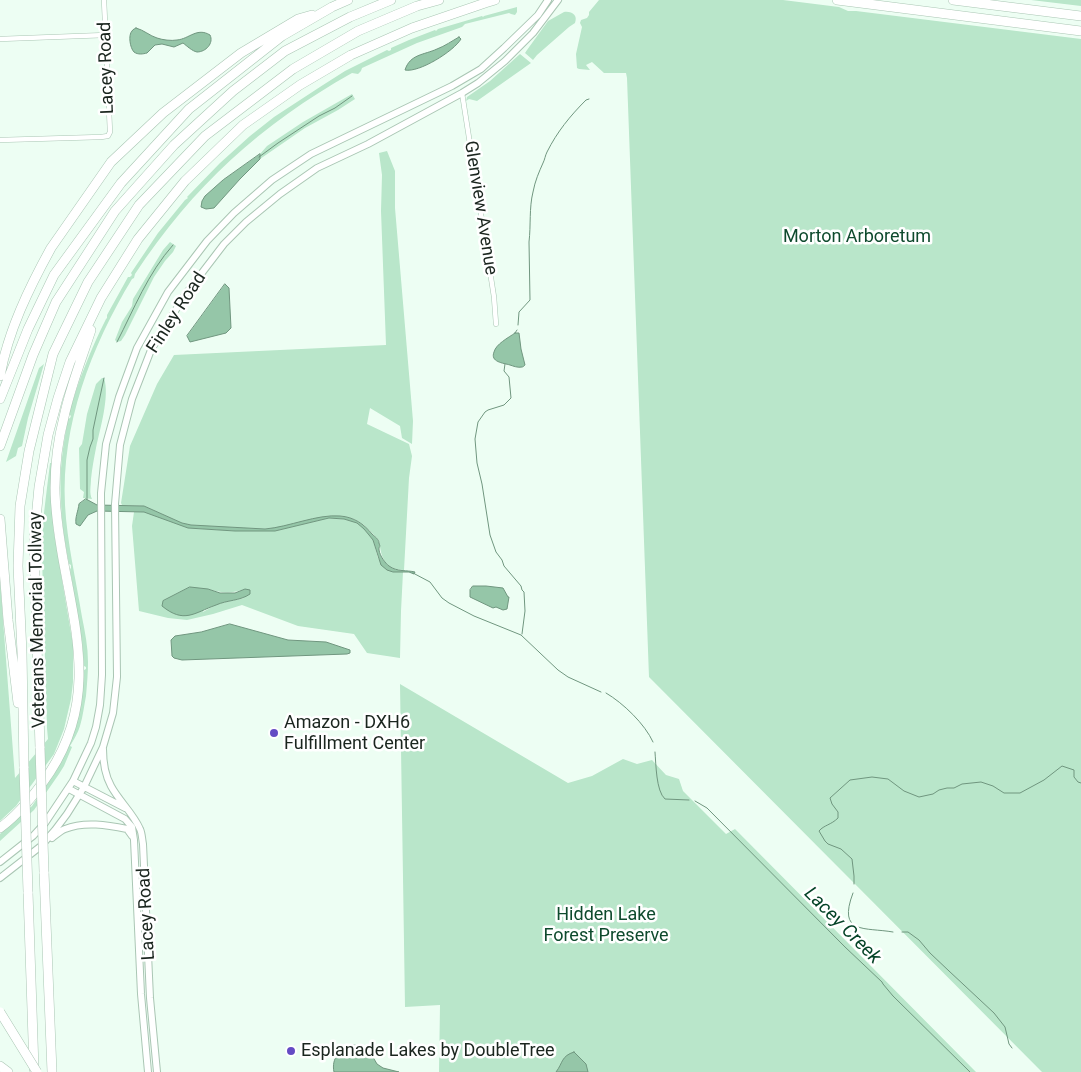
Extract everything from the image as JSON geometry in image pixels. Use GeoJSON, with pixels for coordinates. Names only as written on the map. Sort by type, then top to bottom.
{"type":"FeatureCollection","features":[{"type":"Feature","properties":{"kind":"highway"},"geometry":{"type":"LineString","coordinates":[[0,399],[28,329],[54,275],[121,182],[189,109],[282,36],[348,0]]}},
{"type":"Feature","properties":{"kind":"highway"},"geometry":{"type":"LineString","coordinates":[[0,446],[33,355],[56,302],[115,211],[174,145],[234,91],[285,51],[350,17],[391,0]]}},
{"type":"Feature","properties":{"kind":"highway","name":"Veterans Memorial Tollway"},"geometry":{"type":"LineString","coordinates":[[36,1072],[28,892],[18,556],[20,506],[24,479],[53,354],[88,282],[139,205],[205,136],[293,69],[358,31],[417,6],[439,0]]}},
{"type":"Feature","properties":{"kind":"highway","name":"Veterans Memorial Tollway"},"geometry":{"type":"LineString","coordinates":[[52,1069],[34,540],[39,487],[48,435],[70,362],[101,298],[138,239],[185,181],[243,125],[300,85],[351,55],[412,28],[495,0]]}},
{"type":"Feature","properties":{"kind":"highway"},"geometry":{"type":"LineString","coordinates":[[837,0],[1081,31]]}},
{"type":"Feature","properties":{"kind":"highway"},"geometry":{"type":"LineString","coordinates":[[952,0],[1081,16]]}},
{"type":"Feature","properties":{"kind":"highway"},"geometry":{"type":"LineString","coordinates":[[0,376],[16,319],[29,290],[51,248],[111,162],[164,113],[241,52],[298,18],[322,13]]}},
{"type":"Feature","properties":{"kind":"highway"},"geometry":{"type":"LineString","coordinates":[[0,828],[33,795],[57,761],[69,732],[78,699],[79,651],[59,537],[55,488],[59,442],[64,416],[101,298]]}},
{"type":"Feature","properties":{"kind":"highway"},"geometry":{"type":"LineString","coordinates":[[0,452],[5,434]]}},
{"type":"Feature","properties":{"kind":"highway"},"geometry":{"type":"LineString","coordinates":[[0,519],[8,620],[23,748]]}},
{"type":"Feature","properties":{"kind":"highway"},"geometry":{"type":"LineString","coordinates":[[0,1012],[36,1072]]}},
{"type":"Feature","properties":{"kind":"highway"},"geometry":{"type":"LineString","coordinates":[[0,1066],[8,1072]]}},
{"type":"Feature","properties":{"kind":"main road","name":"Finley Road"},"geometry":{"type":"LineString","coordinates":[[0,862],[33,836],[45,823],[73,781],[91,743],[96,727],[102,675],[101,493],[106,444],[118,397],[137,348],[168,292],[207,241],[234,213],[272,180],[311,154],[452,86],[482,69],[538,15],[548,0]]}},
{"type":"Feature","properties":{"kind":"main road","name":"Finley Road"},"geometry":{"type":"LineString","coordinates":[[0,878],[41,846],[55,830],[80,794],[103,747],[113,713],[117,677],[115,529],[120,445],[132,399],[151,350],[185,295],[224,244],[246,222],[273,200],[317,168],[368,144],[478,83],[505,61],[533,33],[558,0]]}},
{"type":"Feature","properties":{"kind":"main road","name":"Lacey Road"},"geometry":{"type":"LineString","coordinates":[[103,747],[109,781],[140,829],[143,844],[150,998],[157,1072]]}},
{"type":"Feature","properties":{"kind":"main road"},"geometry":{"type":"LineString","coordinates":[[73,781],[128,810]]}},
{"type":"Feature","properties":{"kind":"main road"},"geometry":{"type":"LineString","coordinates":[[68,788],[80,794]]}},
{"type":"Feature","properties":{"kind":"main road","name":"Lacey Road"},"geometry":{"type":"LineString","coordinates":[[80,794],[125,818],[132,826],[141,994],[148,1072]]}},
{"type":"Feature","properties":{"kind":"main road"},"geometry":{"type":"LineString","coordinates":[[41,846],[63,830],[83,825],[127,829],[134,840]]}},
{"type":"Feature","properties":{"kind":"street","name":"Lacey Road"},"geometry":{"type":"LineString","coordinates":[[0,140],[101,138],[108,136],[110,126],[104,0]]}},
{"type":"Feature","properties":{"kind":"street"},"geometry":{"type":"LineString","coordinates":[[0,39],[106,35]]}},
{"type":"Feature","properties":{"kind":"street","name":"Glenview Avenue"},"geometry":{"type":"LineString","coordinates":[[462,93],[494,298],[496,324]]}},
{"type":"Feature","properties":{"kind":"green space","name":"Morton Arboretum"},"geometry":{"type":"Polygon","coordinates":[[[599,0],[783,0],[839,7],[848,11],[1081,39],[1081,1072],[1042,1072],[649,677],[627,78],[626,73],[604,73],[592,62],[586,65],[590,70],[577,68],[576,54],[582,27],[580,23],[581,20],[587,18],[589,12],[599,0]]]}},
{"type":"Feature","properties":{"kind":"green space"},"geometry":{"type":"Polygon","coordinates":[[[1031,0],[1081,0],[1081,6],[1031,0]]]}},
{"type":"Feature","properties":{"kind":"green space"},"geometry":{"type":"Polygon","coordinates":[[[517,7],[515,15],[509,13],[465,24],[462,27],[417,43],[362,68],[358,74],[352,73],[287,114],[258,136],[205,185],[157,242],[135,274],[117,305],[92,359],[74,416],[68,446],[65,475],[66,519],[88,656],[86,696],[81,722],[59,774],[34,810],[0,841],[0,834],[32,806],[55,772],[63,756],[82,695],[84,670],[86,667],[84,666],[82,641],[70,569],[71,565],[69,564],[62,524],[62,459],[68,419],[71,416],[69,414],[81,377],[107,315],[128,277],[132,275],[131,273],[158,233],[187,197],[220,163],[274,117],[345,71],[387,50],[391,50],[391,48],[438,29],[517,7]]]}},
{"type":"Feature","properties":{"kind":"green space"},"geometry":{"type":"Polygon","coordinates":[[[564,12],[574,14],[576,18],[575,23],[533,60],[525,53],[548,21],[564,12]]]}},
{"type":"Feature","properties":{"kind":"green space"},"geometry":{"type":"Polygon","coordinates":[[[520,54],[531,63],[477,101],[469,99],[466,101],[467,97],[490,81],[520,54]]]}},
{"type":"Feature","properties":{"kind":"green space"},"geometry":{"type":"Polygon","coordinates":[[[352,94],[355,99],[305,128],[260,159],[260,154],[267,146],[303,122],[352,94]]]}},
{"type":"Feature","properties":{"kind":"green space"},"geometry":{"type":"Polygon","coordinates":[[[387,151],[395,171],[395,208],[413,421],[412,444],[402,438],[400,426],[370,408],[367,424],[409,444],[412,456],[404,570],[392,568],[388,565],[381,552],[379,540],[364,525],[354,519],[342,516],[327,516],[265,529],[203,526],[182,523],[144,506],[122,505],[130,446],[157,384],[174,355],[386,345],[381,211],[382,175],[379,153],[387,151]]]}},
{"type":"Feature","properties":{"kind":"green space"},"geometry":{"type":"Polygon","coordinates":[[[170,242],[176,246],[173,252],[154,277],[125,335],[121,341],[117,342],[115,340],[122,322],[132,306],[133,299],[163,250],[170,242]]]}},
{"type":"Feature","properties":{"kind":"green space"},"geometry":{"type":"Polygon","coordinates":[[[44,364],[22,446],[18,448],[16,456],[6,462],[39,368],[44,364]]]}},
{"type":"Feature","properties":{"kind":"green space"},"geometry":{"type":"Polygon","coordinates":[[[104,378],[106,385],[106,394],[92,471],[90,492],[92,499],[83,498],[84,492],[80,489],[79,448],[82,444],[87,414],[96,384],[104,378]]]}},
{"type":"Feature","properties":{"kind":"green space"},"geometry":{"type":"Polygon","coordinates":[[[50,463],[52,463],[51,496],[54,533],[73,645],[71,699],[64,729],[54,754],[16,806],[0,821],[0,580],[15,778],[48,739],[42,556],[43,521],[50,463]]]}},
{"type":"Feature","properties":{"kind":"green space"},"geometry":{"type":"Polygon","coordinates":[[[134,512],[151,514],[188,528],[235,531],[275,531],[329,518],[344,519],[357,523],[373,540],[378,558],[393,572],[403,572],[400,658],[367,653],[354,634],[298,626],[242,605],[187,620],[168,618],[139,611],[132,526],[134,512]],[[208,589],[203,612],[217,604],[244,598],[245,589],[222,592],[208,589]]]}},
{"type":"Feature","properties":{"kind":"green space","name":"Hidden Lake Forest Preserve"},"geometry":{"type":"Polygon","coordinates":[[[400,684],[568,783],[592,776],[623,759],[637,764],[652,760],[666,775],[679,779],[683,791],[726,834],[735,829],[976,1072],[439,1072],[440,1005],[405,1007],[400,684]]]}},
{"type":"Feature","properties":{"kind":"shaded area"},"geometry":{"type":"Polygon","coordinates":[[[136,28],[154,37],[170,40],[181,39],[201,32],[210,35],[211,41],[200,52],[193,51],[183,43],[174,47],[162,44],[155,45],[147,53],[139,54],[131,48],[130,41],[130,35],[136,28]]]}},
{"type":"Feature","properties":{"kind":"shaded area"},"geometry":{"type":"Polygon","coordinates":[[[459,37],[461,39],[457,44],[436,60],[419,68],[405,70],[414,58],[440,48],[459,37]]]}},
{"type":"Feature","properties":{"kind":"shaded area"},"geometry":{"type":"Polygon","coordinates":[[[260,154],[260,159],[214,208],[206,209],[201,207],[205,196],[223,180],[260,154]]]}},
{"type":"Feature","properties":{"kind":"shaded area"},"geometry":{"type":"Polygon","coordinates":[[[225,284],[229,288],[231,328],[226,333],[190,342],[187,336],[225,284]]]}},
{"type":"Feature","properties":{"kind":"shaded area"},"geometry":{"type":"Polygon","coordinates":[[[515,333],[519,333],[525,365],[522,367],[498,362],[493,355],[497,346],[515,333]]]}},
{"type":"Feature","properties":{"kind":"shaded area"},"geometry":{"type":"Polygon","coordinates":[[[86,499],[97,505],[144,506],[182,523],[191,525],[265,529],[322,517],[345,517],[354,519],[362,524],[378,539],[380,555],[389,566],[399,570],[415,572],[414,574],[387,570],[381,565],[373,540],[364,529],[357,523],[344,519],[329,518],[275,531],[235,531],[188,528],[144,512],[97,511],[88,515],[80,526],[76,524],[76,517],[79,504],[86,499]]]}},
{"type":"Feature","properties":{"kind":"shaded area"},"geometry":{"type":"Polygon","coordinates":[[[473,586],[503,588],[509,597],[507,609],[493,608],[470,597],[470,590],[473,586]]]}},
{"type":"Feature","properties":{"kind":"shaded area"},"geometry":{"type":"Polygon","coordinates":[[[190,587],[208,589],[220,593],[235,593],[245,589],[250,590],[250,594],[242,598],[220,603],[195,614],[183,616],[177,615],[162,606],[163,601],[190,587]]]}},
{"type":"Feature","properties":{"kind":"shaded area"},"geometry":{"type":"Polygon","coordinates":[[[230,624],[288,640],[326,642],[350,650],[350,653],[182,660],[172,656],[171,640],[175,636],[201,632],[230,624]]]}},
{"type":"Feature","properties":{"kind":"shaded area"},"geometry":{"type":"Polygon","coordinates":[[[353,1045],[360,1046],[370,1052],[377,1064],[383,1068],[399,1072],[334,1072],[335,1058],[344,1049],[353,1045]]]}},
{"type":"Feature","properties":{"kind":"shaded area"},"geometry":{"type":"Polygon","coordinates":[[[574,1052],[586,1064],[588,1072],[556,1072],[564,1058],[574,1052]]]}},
{"type":"Feature","properties":{"kind":"waterway"},"geometry":{"type":"LineString","coordinates":[[259,157],[352,96]]}},
{"type":"Feature","properties":{"kind":"waterway"},"geometry":{"type":"LineString","coordinates":[[518,325],[519,312],[530,300],[529,242],[532,198],[536,180],[546,153],[564,124],[589,99]]}},
{"type":"Feature","properties":{"kind":"waterway"},"geometry":{"type":"LineString","coordinates":[[117,342],[149,279],[173,245]]}},
{"type":"Feature","properties":{"kind":"waterway"},"geometry":{"type":"LineString","coordinates":[[505,364],[504,371],[509,377],[511,398],[504,405],[485,412],[478,422],[475,439],[477,463],[490,535],[496,552],[504,566],[524,592],[525,611],[522,634]]}},
{"type":"Feature","properties":{"kind":"waterway"},"geometry":{"type":"LineString","coordinates":[[87,499],[87,460],[93,439],[93,430],[104,378]]}},
{"type":"Feature","properties":{"kind":"waterway","name":"Lacey Creek"},"geometry":{"type":"LineString","coordinates":[[413,573],[430,582],[442,598],[449,603],[474,616],[521,635],[558,670],[568,677],[601,692]]}},
{"type":"Feature","properties":{"kind":"waterway","name":"Lacey Creek"},"geometry":{"type":"LineString","coordinates":[[606,693],[633,714],[645,728],[653,742]]}},
{"type":"Feature","properties":{"kind":"waterway","name":"Lacey Creek"},"geometry":{"type":"LineString","coordinates":[[655,752],[657,777],[662,795],[665,799],[689,800]]}},
{"type":"Feature","properties":{"kind":"waterway"},"geometry":{"type":"LineString","coordinates":[[854,884],[852,859],[841,849],[828,844],[819,831],[838,818],[838,812],[830,798],[850,780],[872,777],[888,779],[904,791],[919,797],[933,794],[939,790],[954,788],[962,784],[981,782],[993,786],[1004,793],[1020,793],[1044,780],[1062,766],[1074,770],[1074,777],[1081,783]]}},
{"type":"Feature","properties":{"kind":"waterway","name":"Lacey Creek"},"geometry":{"type":"LineString","coordinates":[[695,801],[707,808],[970,1072]]}},
{"type":"Feature","properties":{"kind":"waterway"},"geometry":{"type":"LineString","coordinates":[[853,893],[849,907],[851,922],[864,929],[893,932]]}},
{"type":"Feature","properties":{"kind":"waterway"},"geometry":{"type":"LineString","coordinates":[[902,932],[908,932],[919,940],[930,953],[994,1013],[1005,1027],[1009,1044],[1012,1048]]}},
{"type":"Feature","properties":{"kind":"place","name":"Amazon - DXH6 Fulfillment Center"},"geometry":{"type":"Point","coordinates":[274,733]}},
{"type":"Feature","properties":{"kind":"place","name":"Esplanade Lakes by DoubleTree"},"geometry":{"type":"Point","coordinates":[291,1051]}}]}
